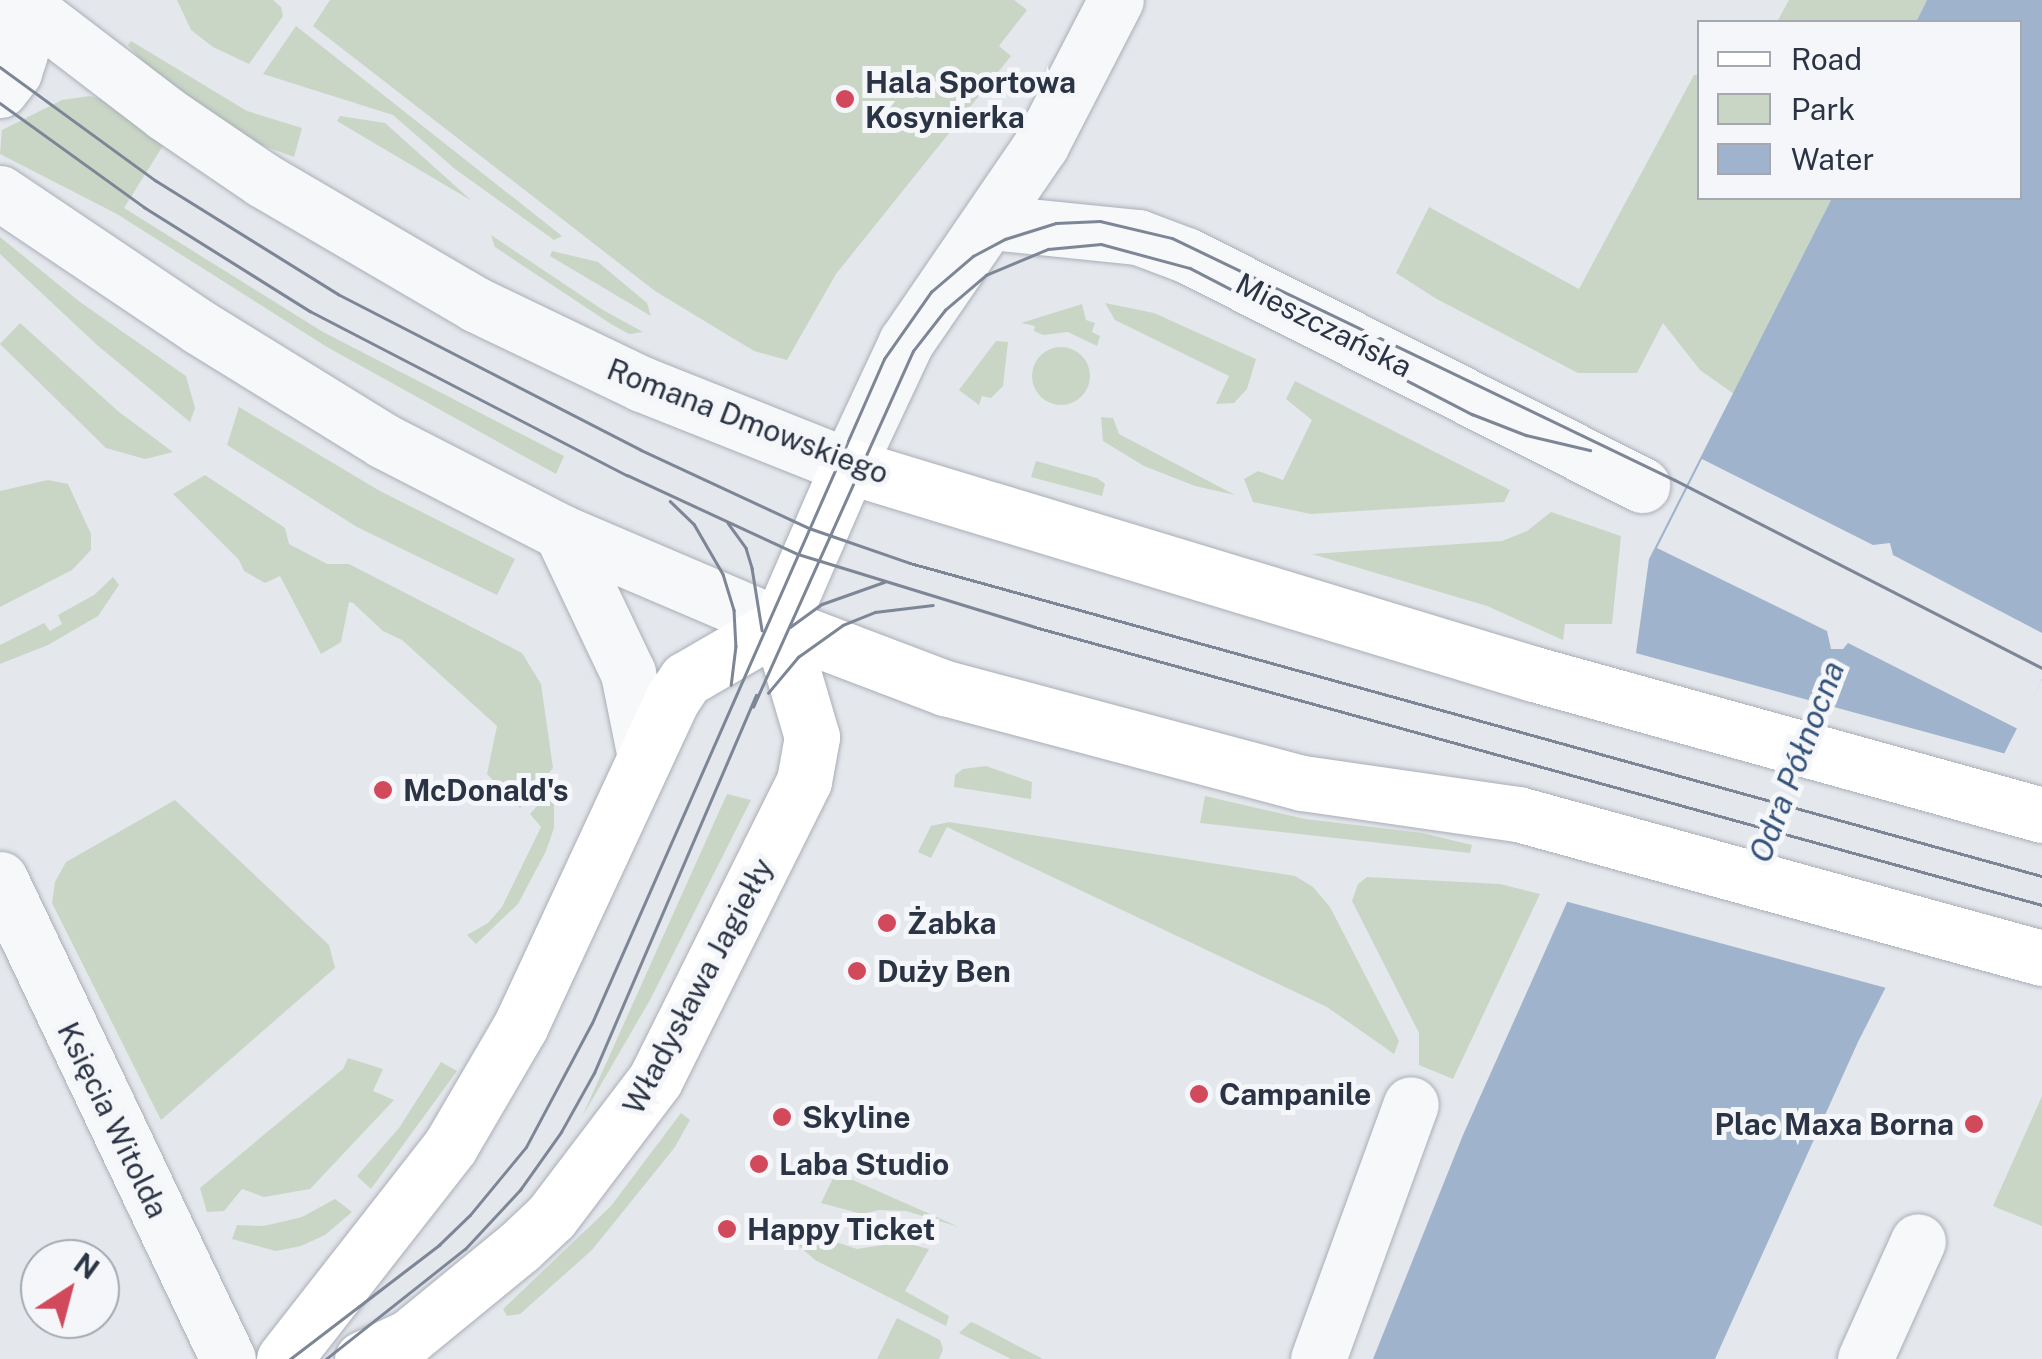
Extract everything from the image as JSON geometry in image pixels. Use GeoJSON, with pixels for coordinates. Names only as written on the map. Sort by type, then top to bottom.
{"type":"FeatureCollection","features":[{"type":"Feature","properties":{"kind":"main road"},"geometry":{"type":"LineString","coordinates":[[284,1359],[452,1146],[520,1027],[644,752],[686,679],[779,625],[848,466]]}},
{"type":"Feature","properties":{"kind":"main road","name":"Romana Dmowskiego"},"geometry":{"type":"LineString","coordinates":[[848,466],[1556,680],[2042,816]]}},
{"type":"Feature","properties":{"kind":"main road"},"geometry":{"type":"LineString","coordinates":[[779,625],[945,688],[1302,783],[1518,814],[2019,953]]}},
{"type":"Feature","properties":{"kind":"main road","name":"Władysława Jagiełły"},"geometry":{"type":"LineString","coordinates":[[362,1359],[409,1336],[551,1217],[655,1080],[804,781],[812,737],[779,625]]}},
{"type":"Feature","properties":{"kind":"street"},"geometry":{"type":"LineString","coordinates":[[0,90],[14,72],[20,53],[22,34],[15,0]]}},
{"type":"Feature","properties":{"kind":"street","name":"Romana Dmowskiego"},"geometry":{"type":"LineString","coordinates":[[15,0],[166,114],[263,180],[477,305],[642,384],[848,466]]}},
{"type":"Feature","properties":{"kind":"street"},"geometry":{"type":"LineString","coordinates":[[848,466],[906,342],[1042,145],[1116,0]]}},
{"type":"Feature","properties":{"kind":"street"},"geometry":{"type":"LineString","coordinates":[[0,192],[201,328],[384,442],[561,532],[779,625]]}},
{"type":"Feature","properties":{"kind":"street","name":"Mieszczańska"},"geometry":{"type":"LineString","coordinates":[[990,222],[1138,237],[1186,255],[1642,485]]}},
{"type":"Feature","properties":{"kind":"street"},"geometry":{"type":"LineString","coordinates":[[561,532],[628,673],[644,752]]}},
{"type":"Feature","properties":{"kind":"street","name":"Księcia Witolda"},"geometry":{"type":"LineString","coordinates":[[0,880],[228,1359]]}},
{"type":"Feature","properties":{"kind":"street"},"geometry":{"type":"LineString","coordinates":[[1318,1359],[1410,1104]]}},
{"type":"Feature","properties":{"kind":"street"},"geometry":{"type":"LineString","coordinates":[[1865,1359],[1918,1241]]}},
{"type":"Feature","properties":{"kind":"green space"},"geometry":{"type":"Polygon","coordinates":[[[177,0],[273,0],[281,7],[283,16],[249,64],[213,47],[191,30],[177,0]]]}},
{"type":"Feature","properties":{"kind":"green space"},"geometry":{"type":"Polygon","coordinates":[[[330,0],[1014,0],[1027,10],[999,46],[1011,56],[836,274],[787,360],[754,351],[655,291],[313,26],[330,0]]]}},
{"type":"Feature","properties":{"kind":"green space"},"geometry":{"type":"Polygon","coordinates":[[[1789,0],[1927,0],[1917,20],[1778,20],[1789,0]]]}},
{"type":"Feature","properties":{"kind":"green space"},"geometry":{"type":"Polygon","coordinates":[[[296,26],[562,236],[554,240],[455,169],[393,115],[263,74],[296,26]]]}},
{"type":"Feature","properties":{"kind":"green space"},"geometry":{"type":"Polygon","coordinates":[[[131,41],[247,111],[302,128],[294,157],[232,134],[170,92],[128,45],[131,41]]]}},
{"type":"Feature","properties":{"kind":"green space"},"geometry":{"type":"Polygon","coordinates":[[[1694,75],[1697,200],[1831,200],[1734,394],[1700,370],[1663,323],[1637,373],[1578,373],[1435,298],[1396,273],[1429,207],[1579,289],[1694,75]]]}},
{"type":"Feature","properties":{"kind":"green space"},"geometry":{"type":"Polygon","coordinates":[[[90,96],[105,101],[164,144],[124,208],[323,332],[564,456],[556,474],[327,347],[117,214],[0,154],[2,130],[62,100],[90,96]]]}},
{"type":"Feature","properties":{"kind":"green space"},"geometry":{"type":"Polygon","coordinates":[[[340,116],[385,123],[472,201],[337,121],[340,116]]]}},
{"type":"Feature","properties":{"kind":"green space"},"geometry":{"type":"Polygon","coordinates":[[[491,235],[643,332],[629,334],[611,324],[495,247],[491,235]]]}},
{"type":"Feature","properties":{"kind":"green space"},"geometry":{"type":"Polygon","coordinates":[[[0,237],[80,302],[186,376],[195,408],[190,422],[97,345],[0,254],[0,237]]]}},
{"type":"Feature","properties":{"kind":"green space"},"geometry":{"type":"Polygon","coordinates":[[[552,251],[598,262],[647,303],[651,316],[550,256],[552,251]]]}},
{"type":"Feature","properties":{"kind":"green space"},"geometry":{"type":"Polygon","coordinates":[[[1105,303],[1154,313],[1256,359],[1247,389],[1234,403],[1216,404],[1229,376],[1115,320],[1105,303]]]}},
{"type":"Feature","properties":{"kind":"green space"},"geometry":{"type":"Polygon","coordinates":[[[1082,304],[1086,320],[1095,323],[1092,332],[1100,336],[1097,346],[1068,332],[1043,335],[1034,331],[1035,326],[1021,323],[1082,304]]]}},
{"type":"Feature","properties":{"kind":"green space"},"geometry":{"type":"Polygon","coordinates":[[[20,323],[119,412],[173,452],[145,459],[106,448],[0,344],[20,323]]]}},
{"type":"Feature","properties":{"kind":"green space"},"geometry":{"type":"Polygon","coordinates":[[[996,341],[1008,342],[1003,386],[991,398],[982,396],[979,405],[959,390],[996,341]]]}},
{"type":"Feature","properties":{"kind":"green space"},"geometry":{"type":"Polygon","coordinates":[[[1061,347],[1082,355],[1090,376],[1082,397],[1061,405],[1040,397],[1032,376],[1040,355],[1061,347]]]}},
{"type":"Feature","properties":{"kind":"green space"},"geometry":{"type":"Polygon","coordinates":[[[1295,381],[1510,490],[1504,502],[1311,514],[1253,502],[1244,479],[1258,471],[1283,480],[1312,420],[1286,399],[1295,381]]]}},
{"type":"Feature","properties":{"kind":"green space"},"geometry":{"type":"Polygon","coordinates":[[[239,407],[380,491],[515,559],[497,595],[357,527],[227,445],[239,407]]]}},
{"type":"Feature","properties":{"kind":"green space"},"geometry":{"type":"Polygon","coordinates":[[[1101,417],[1113,418],[1119,434],[1235,495],[1195,486],[1144,466],[1103,441],[1101,417]]]}},
{"type":"Feature","properties":{"kind":"green space"},"geometry":{"type":"Polygon","coordinates":[[[1036,461],[1097,478],[1105,484],[1102,496],[1031,477],[1036,461]]]}},
{"type":"Feature","properties":{"kind":"green space"},"geometry":{"type":"Polygon","coordinates":[[[205,475],[285,528],[289,544],[327,564],[349,564],[522,653],[541,684],[553,768],[520,808],[487,774],[497,726],[402,640],[383,631],[353,603],[349,602],[341,642],[321,654],[280,576],[265,583],[244,571],[239,560],[173,494],[205,475]]]}},
{"type":"Feature","properties":{"kind":"green space"},"geometry":{"type":"Polygon","coordinates":[[[48,480],[68,484],[91,534],[91,550],[72,570],[0,607],[0,491],[48,480]]]}},
{"type":"Feature","properties":{"kind":"green space"},"geometry":{"type":"Polygon","coordinates":[[[1551,512],[1621,536],[1612,624],[1565,624],[1563,640],[1487,606],[1312,554],[1502,541],[1527,531],[1551,512]]]}},
{"type":"Feature","properties":{"kind":"green space"},"geometry":{"type":"Polygon","coordinates":[[[113,577],[119,585],[98,616],[48,645],[0,664],[0,645],[44,623],[50,631],[62,624],[58,615],[94,595],[113,577]]]}},
{"type":"Feature","properties":{"kind":"green space"},"geometry":{"type":"Polygon","coordinates":[[[986,766],[1032,782],[1031,799],[954,787],[955,775],[963,769],[986,766]]]}},
{"type":"Feature","properties":{"kind":"green space"},"geometry":{"type":"Polygon","coordinates":[[[554,787],[554,828],[546,851],[518,904],[476,944],[467,935],[488,923],[502,907],[541,827],[530,814],[554,787]]]}},
{"type":"Feature","properties":{"kind":"green space"},"geometry":{"type":"Polygon","coordinates":[[[727,794],[751,800],[650,1000],[582,1117],[727,794]]]}},
{"type":"Feature","properties":{"kind":"green space"},"geometry":{"type":"Polygon","coordinates":[[[1205,796],[1305,819],[1422,833],[1472,845],[1470,853],[1200,823],[1205,796]]]}},
{"type":"Feature","properties":{"kind":"green space"},"geometry":{"type":"Polygon","coordinates":[[[175,800],[329,945],[335,968],[161,1120],[52,903],[55,882],[66,862],[175,800]]]}},
{"type":"Feature","properties":{"kind":"green space"},"geometry":{"type":"Polygon","coordinates":[[[949,822],[1295,876],[1313,887],[1330,907],[1399,1041],[1394,1054],[1327,1007],[947,827],[931,858],[918,852],[931,826],[949,822]]]}},
{"type":"Feature","properties":{"kind":"green space"},"geometry":{"type":"Polygon","coordinates":[[[1367,877],[1500,884],[1540,894],[1453,1079],[1419,1065],[1419,1033],[1352,901],[1358,884],[1367,877]]]}},
{"type":"Feature","properties":{"kind":"green space"},"geometry":{"type":"Polygon","coordinates":[[[348,1058],[383,1069],[373,1091],[394,1100],[310,1189],[264,1197],[242,1189],[224,1211],[207,1212],[200,1188],[343,1069],[348,1058]]]}},
{"type":"Feature","properties":{"kind":"green space"},"geometry":{"type":"Polygon","coordinates":[[[441,1062],[457,1071],[371,1189],[357,1176],[399,1128],[441,1062]]]}},
{"type":"Feature","properties":{"kind":"green space"},"geometry":{"type":"Polygon","coordinates":[[[2042,1096],[2042,1226],[1993,1206],[2042,1096]]]}},
{"type":"Feature","properties":{"kind":"green space"},"geometry":{"type":"Polygon","coordinates":[[[681,1113],[690,1120],[675,1147],[592,1250],[520,1314],[507,1316],[503,1309],[611,1206],[681,1113]]]}},
{"type":"Feature","properties":{"kind":"green space"},"geometry":{"type":"Polygon","coordinates":[[[836,1172],[959,1227],[906,1211],[862,1214],[821,1203],[836,1172]]]}},
{"type":"Feature","properties":{"kind":"green space"},"geometry":{"type":"Polygon","coordinates":[[[335,1199],[352,1212],[325,1235],[301,1246],[276,1251],[232,1239],[237,1225],[264,1226],[302,1217],[335,1199]]]}},
{"type":"Feature","properties":{"kind":"green space"},"geometry":{"type":"Polygon","coordinates":[[[806,1232],[857,1249],[902,1242],[929,1249],[905,1291],[949,1316],[946,1326],[815,1260],[799,1246],[806,1232]]]}},
{"type":"Feature","properties":{"kind":"green space"},"geometry":{"type":"Polygon","coordinates":[[[897,1318],[940,1340],[943,1349],[939,1359],[877,1359],[897,1318]]]}},
{"type":"Feature","properties":{"kind":"green space"},"geometry":{"type":"Polygon","coordinates":[[[971,1322],[1043,1359],[1011,1359],[959,1333],[971,1322]]]}},
{"type":"Feature","properties":{"kind":"water","name":"Odra Północna"},"geometry":{"type":"Polygon","coordinates":[[[1927,0],[2042,0],[2042,679],[1858,1042],[1715,1359],[1373,1359],[1463,1135],[1576,882],[1636,653],[1649,559],[1831,200],[2022,200],[2022,20],[1917,20],[1927,0]]]}},
{"type":"Feature","properties":{"kind":"pier"},"geometry":{"type":"Polygon","coordinates":[[[1702,459],[1873,545],[1890,543],[1893,555],[2042,633],[2042,679],[2018,729],[1848,643],[1843,649],[1831,649],[1827,631],[1657,548],[1702,459]]]}},
{"type":"Feature","properties":{"kind":"pier"},"geometry":{"type":"Polygon","coordinates":[[[1632,652],[2010,755],[1890,989],[1561,900],[1571,880],[1632,652]]]}},
{"type":"Feature","properties":{"kind":"tram line"},"geometry":{"type":"LineString","coordinates":[[0,67],[155,180],[338,294],[641,450],[809,528],[910,563],[2042,876]]}},
{"type":"Feature","properties":{"kind":"tram line"},"geometry":{"type":"LineString","coordinates":[[0,103],[144,207],[310,311],[627,475],[798,554],[1035,627],[2042,905]]}},
{"type":"Feature","properties":{"kind":"tram line"},"geometry":{"type":"LineString","coordinates":[[290,1359],[439,1245],[470,1215],[526,1147],[592,1023],[884,359],[931,292],[973,256],[1005,239],[1056,223],[1100,221],[1172,238],[1675,480],[2042,668]]}},
{"type":"Feature","properties":{"kind":"tram line"},"geometry":{"type":"LineString","coordinates":[[753,707],[913,351],[945,310],[986,275],[1048,249],[1101,244],[1190,268],[1472,414],[1526,435],[1590,450]]}},
{"type":"Feature","properties":{"kind":"tram line"},"geometry":{"type":"LineString","coordinates":[[670,501],[694,524],[723,574],[734,610],[736,646],[731,685]]}},
{"type":"Feature","properties":{"kind":"tram line"},"geometry":{"type":"LineString","coordinates":[[728,523],[746,548],[762,630]]}},
{"type":"Feature","properties":{"kind":"tram line"},"geometry":{"type":"LineString","coordinates":[[790,627],[822,604],[884,582]]}},
{"type":"Feature","properties":{"kind":"tram line"},"geometry":{"type":"LineString","coordinates":[[768,693],[798,657],[843,625],[875,612],[933,605]]}},
{"type":"Feature","properties":{"kind":"tram line"},"geometry":{"type":"LineString","coordinates":[[326,1359],[465,1249],[520,1190],[561,1132],[594,1073],[756,695]]}},
{"type":"Feature","properties":{"kind":"place","name":"Hala Sportowa Kosynierka"},"geometry":{"type":"Point","coordinates":[845,99]}},
{"type":"Feature","properties":{"kind":"place","name":"McDonald's"},"geometry":{"type":"Point","coordinates":[383,790]}},
{"type":"Feature","properties":{"kind":"place","name":"Żabka"},"geometry":{"type":"Point","coordinates":[887,923]}},
{"type":"Feature","properties":{"kind":"place","name":"Duży Ben"},"geometry":{"type":"Point","coordinates":[857,971]}},
{"type":"Feature","properties":{"kind":"place","name":"Campanile"},"geometry":{"type":"Point","coordinates":[1199,1094]}},
{"type":"Feature","properties":{"kind":"place","name":"Skyline"},"geometry":{"type":"Point","coordinates":[782,1117]}},
{"type":"Feature","properties":{"kind":"place","name":"Plac Maxa Borna"},"geometry":{"type":"Point","coordinates":[1974,1124]}},
{"type":"Feature","properties":{"kind":"place","name":"Laba Studio"},"geometry":{"type":"Point","coordinates":[759,1164]}},
{"type":"Feature","properties":{"kind":"place","name":"Happy Ticket"},"geometry":{"type":"Point","coordinates":[727,1229]}}]}
